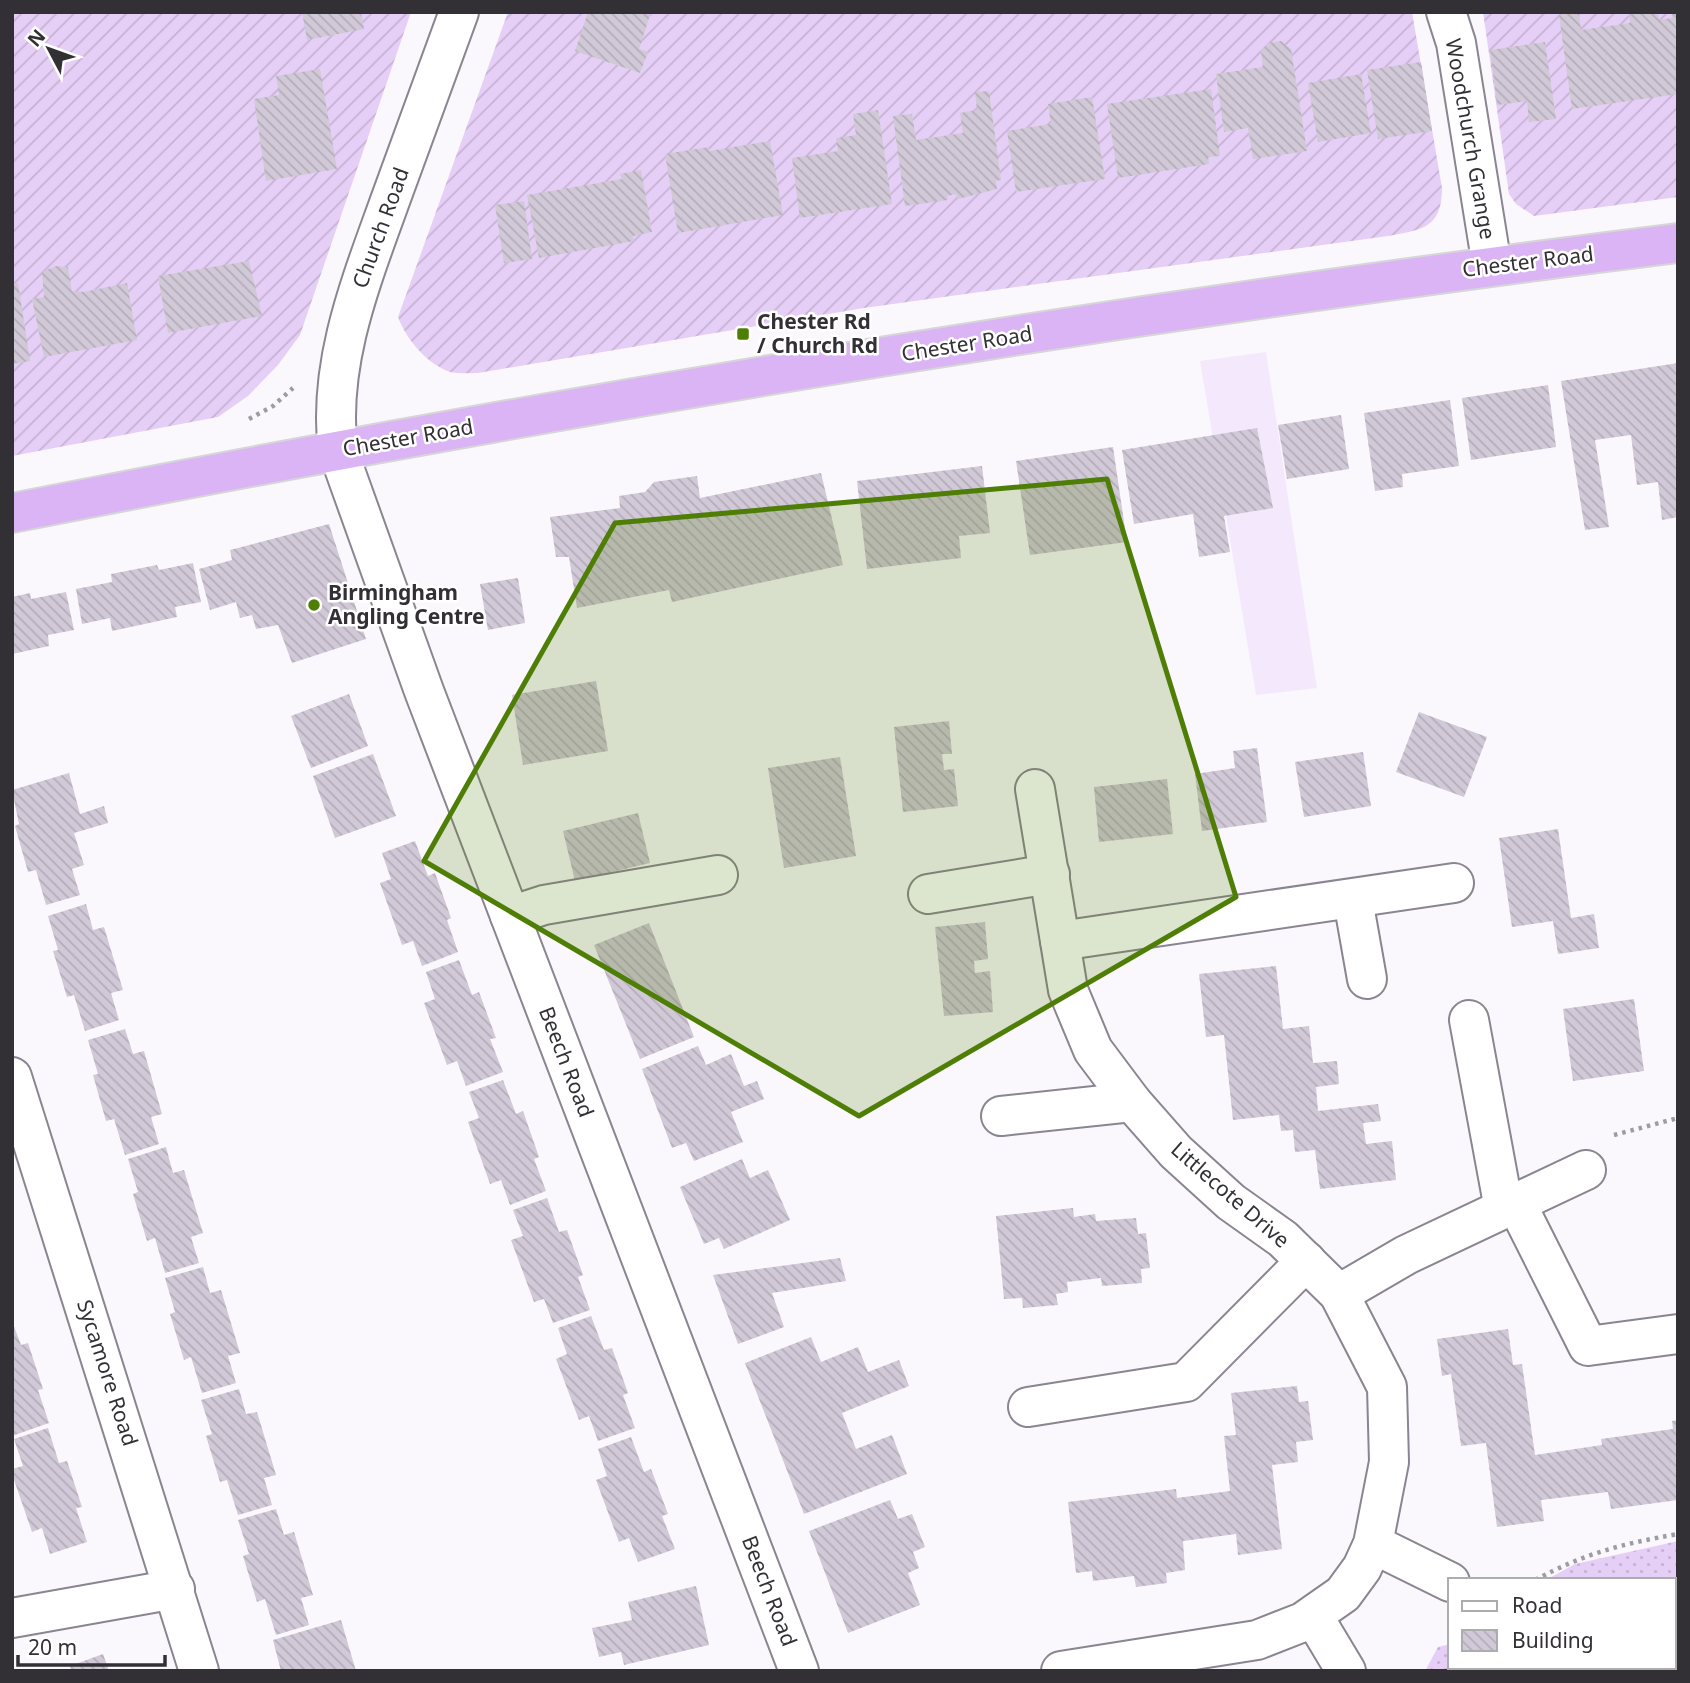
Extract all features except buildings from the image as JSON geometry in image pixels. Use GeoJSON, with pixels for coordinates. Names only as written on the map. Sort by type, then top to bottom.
{"type":"FeatureCollection","features":[{"type":"Feature","properties":{"kind":"highway","name":"Chester Road"},"geometry":{"type":"LineString","coordinates":[[12,513],[338,451],[755,378],[1165,313],[1492,266],[1678,243]]}},
{"type":"Feature","properties":{"kind":"street","name":"Church Road"},"geometry":{"type":"LineString","coordinates":[[338,451],[333,416],[343,344],[358,291],[458,12]]}},
{"type":"Feature","properties":{"kind":"street","name":"Woodchurch Grange"},"geometry":{"type":"LineString","coordinates":[[1446,12],[1456,43],[1492,266]]}},
{"type":"Feature","properties":{"kind":"street","name":"Beech Road"},"geometry":{"type":"LineString","coordinates":[[338,451],[424,691],[799,1671]]}},
{"type":"Feature","properties":{"kind":"street","name":"Littlecote Drive"},"geometry":{"type":"LineString","coordinates":[[1035,789],[1068,990],[1093,1049],[1132,1102],[1176,1152],[1283,1240],[1339,1294],[1387,1387],[1390,1462],[1373,1544],[1343,1594],[1313,1616],[1258,1640],[1061,1671]]}},
{"type":"Feature","properties":{"kind":"street"},"geometry":{"type":"LineString","coordinates":[[510,916],[544,905],[718,874]]}},
{"type":"Feature","properties":{"kind":"street"},"geometry":{"type":"LineString","coordinates":[[929,894],[1050,874]]}},
{"type":"Feature","properties":{"kind":"street"},"geometry":{"type":"LineString","coordinates":[[1060,941],[1215,916],[1353,900],[1454,883]]}},
{"type":"Feature","properties":{"kind":"street"},"geometry":{"type":"LineString","coordinates":[[1353,900],[1367,979]]}},
{"type":"Feature","properties":{"kind":"street"},"geometry":{"type":"LineString","coordinates":[[1469,1020],[1510,1206],[1556,1279],[1588,1346],[1678,1334]]}},
{"type":"Feature","properties":{"kind":"street","name":"Sycamore Road"},"geometry":{"type":"LineString","coordinates":[[12,1077],[199,1671]]}},
{"type":"Feature","properties":{"kind":"street"},"geometry":{"type":"LineString","coordinates":[[1001,1116],[1132,1102]]}},
{"type":"Feature","properties":{"kind":"street"},"geometry":{"type":"LineString","coordinates":[[1339,1294],[1406,1255],[1586,1170]]}},
{"type":"Feature","properties":{"kind":"street"},"geometry":{"type":"LineString","coordinates":[[1028,1407],[1185,1382],[1306,1261]]}},
{"type":"Feature","properties":{"kind":"street"},"geometry":{"type":"LineString","coordinates":[[1373,1544],[1448,1581]]}},
{"type":"Feature","properties":{"kind":"street"},"geometry":{"type":"LineString","coordinates":[[12,1618],[175,1589]]}},
{"type":"Feature","properties":{"kind":"street"},"geometry":{"type":"LineString","coordinates":[[1313,1616],[1346,1671]]}},
{"type":"Feature","properties":{"kind":"path"},"geometry":{"type":"LineString","coordinates":[[244,422],[273,406],[343,344]]}},
{"type":"Feature","properties":{"kind":"path"},"geometry":{"type":"LineString","coordinates":[[1539,1578],[1578,1557],[1627,1543],[1678,1534]]}},
{"type":"Feature","properties":{"kind":"highlighted area"},"geometry":{"type":"Polygon","coordinates":[[[1107,479],[1236,897],[859,1116],[424,861],[615,523],[1107,479]]]}},
{"type":"Feature","properties":{"kind":"shaded area"},"geometry":{"type":"Polygon","coordinates":[[[12,12],[411,12],[300,335],[278,365],[248,396],[218,417],[12,456],[12,12]]]}},
{"type":"Feature","properties":{"kind":"shaded area"},"geometry":{"type":"Polygon","coordinates":[[[508,12],[1412,12],[1442,188],[1441,201],[1438,212],[1428,225],[1411,232],[1388,236],[864,308],[478,373],[450,372],[433,363],[418,350],[398,317],[508,12]]]}},
{"type":"Feature","properties":{"kind":"shaded area"},"geometry":{"type":"Polygon","coordinates":[[[1483,12],[1678,12],[1678,197],[1534,216],[1516,204],[1509,194],[1483,12]]]}},
{"type":"Feature","properties":{"kind":"shaded area"},"geometry":{"type":"Polygon","coordinates":[[[1266,352],[1317,688],[1256,695],[1200,361],[1266,352]]]}},
{"type":"Feature","properties":{"kind":"shaded area"},"geometry":{"type":"Polygon","coordinates":[[[1678,1541],[1678,1671],[1425,1671],[1438,1647],[1448,1644],[1448,1669],[1676,1669],[1676,1578],[1550,1578],[1575,1564],[1678,1541]]]}},
{"type":"Feature","properties":{"kind":"place","name":"Chester Rd / Church Rd"},"geometry":{"type":"Point","coordinates":[743,334]}},
{"type":"Feature","properties":{"kind":"place","name":"Birmingham Angling Centre"},"geometry":{"type":"Point","coordinates":[314,605]}}]}
